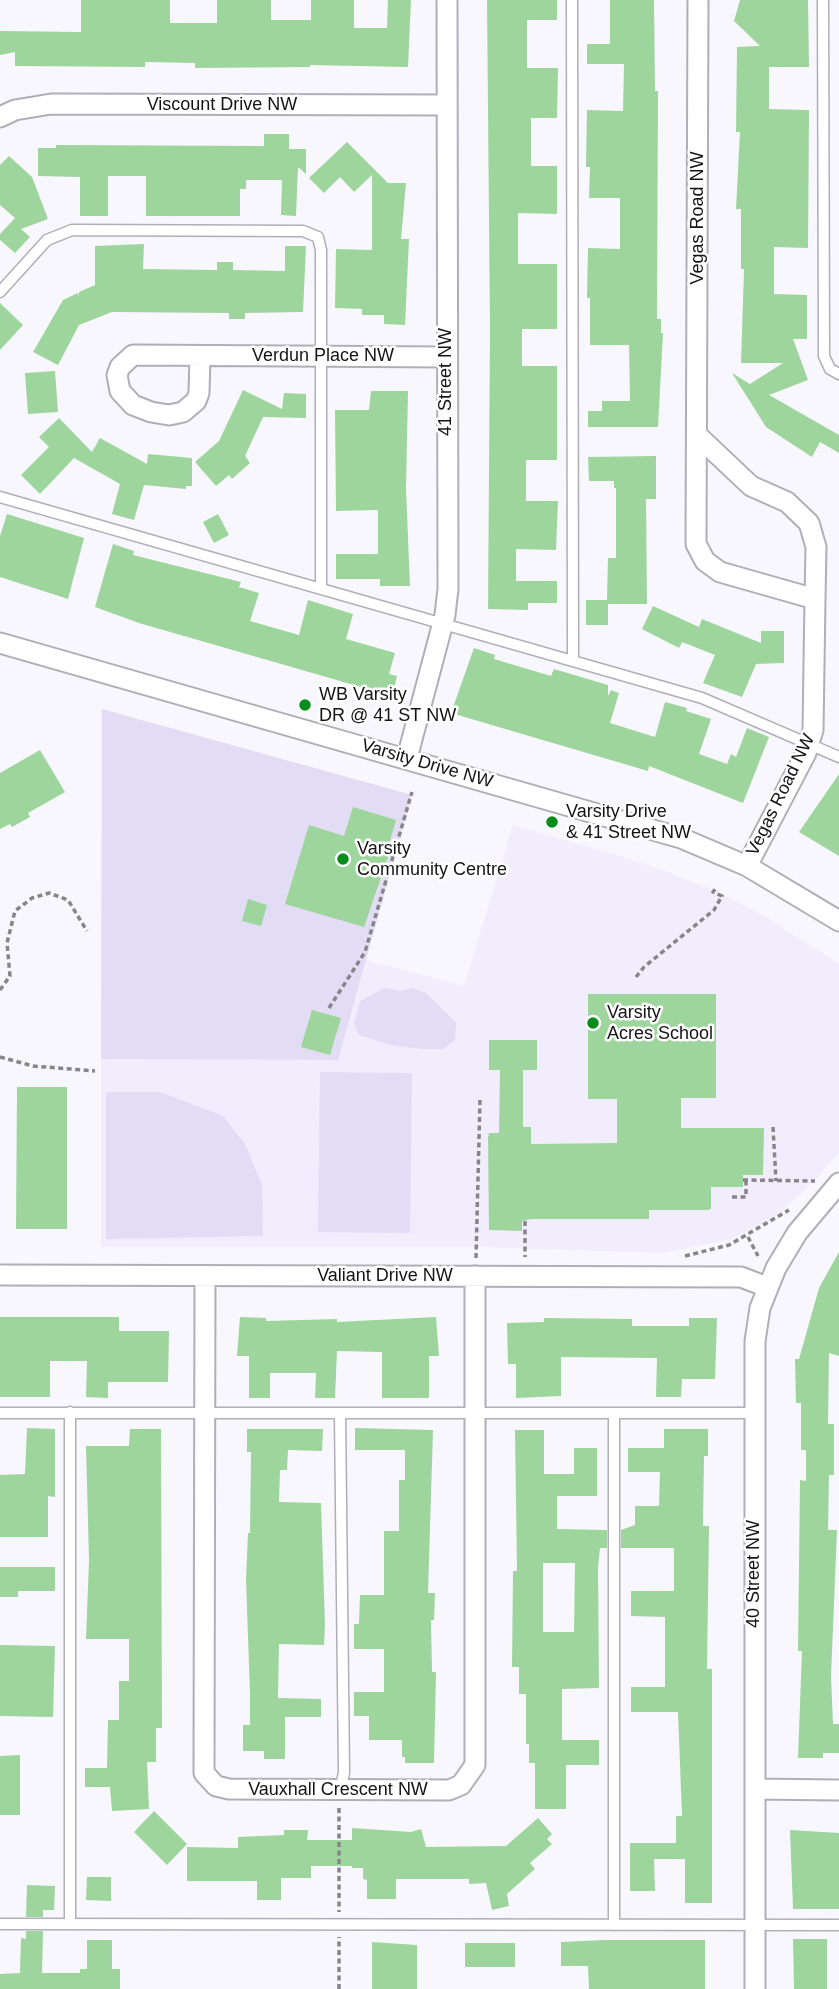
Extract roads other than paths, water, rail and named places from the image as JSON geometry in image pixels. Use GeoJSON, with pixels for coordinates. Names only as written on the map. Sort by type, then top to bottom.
{"type":"FeatureCollection","features":[{"type":"Feature","properties":{"kind":"street","name":"41 Street NW"},"geometry":{"type":"LineString","coordinates":[[407,758],[443,624],[448,589],[447,0]]}},
{"type":"Feature","properties":{"kind":"street","name":"Vegas Road NW"},"geometry":{"type":"LineString","coordinates":[[698,0],[698,436],[695,537],[705,561],[720,572],[815,599]]}},
{"type":"Feature","properties":{"kind":"street","name":"Viscount Drive NW"},"geometry":{"type":"LineString","coordinates":[[0,117],[15,110],[51,104],[447,106]]}},
{"type":"Feature","properties":{"kind":"street","name":"Verdun Place NW"},"geometry":{"type":"LineString","coordinates":[[200,356],[199,393],[183,412],[169,415],[151,412],[133,405],[120,391],[117,375],[120,367],[134,355],[446,357]]}},
{"type":"Feature","properties":{"kind":"street","name":"Vegas Road NW"},"geometry":{"type":"LineString","coordinates":[[698,436],[730,470],[751,485],[787,502],[808,523],[816,547],[815,721],[810,742],[747,866]]}},
{"type":"Feature","properties":{"kind":"street","name":"Varsity Drive NW"},"geometry":{"type":"LineString","coordinates":[[0,643],[634,823],[747,866],[839,921]]}},
{"type":"Feature","properties":{"kind":"street","name":"40 Street NW"},"geometry":{"type":"LineString","coordinates":[[755,1989],[755,1341],[767,1287],[797,1233],[839,1183]]}},
{"type":"Feature","properties":{"kind":"street","name":"Valiant Drive NW"},"geometry":{"type":"LineString","coordinates":[[0,1275],[205,1276],[476,1267],[741,1277],[767,1287]]}},
{"type":"Feature","properties":{"kind":"street","name":"Vauxhall Crescent NW"},"geometry":{"type":"LineString","coordinates":[[205,1276],[204,1773],[216,1786],[229,1789],[339,1798],[449,1790],[461,1785],[475,1765],[476,1267]]}},
{"type":"Feature","properties":{"kind":"street"},"geometry":{"type":"LineString","coordinates":[[755,1789],[839,1790]]}},
{"type":"Feature","properties":{"kind":"lane"},"geometry":{"type":"LineString","coordinates":[[572,0],[573,660]]}},
{"type":"Feature","properties":{"kind":"lane"},"geometry":{"type":"LineString","coordinates":[[823,0],[824,356],[830,369],[839,374]]}},
{"type":"Feature","properties":{"kind":"lane"},"geometry":{"type":"LineString","coordinates":[[0,292],[47,240],[72,230],[310,232],[320,243],[321,589]]}},
{"type":"Feature","properties":{"kind":"lane"},"geometry":{"type":"LineString","coordinates":[[0,497],[702,698],[810,742],[839,757]]}},
{"type":"Feature","properties":{"kind":"lane"},"geometry":{"type":"LineString","coordinates":[[70,1412],[70,1924]]}},
{"type":"Feature","properties":{"kind":"lane"},"geometry":{"type":"LineString","coordinates":[[0,1413],[754,1413]]}},
{"type":"Feature","properties":{"kind":"lane"},"geometry":{"type":"LineString","coordinates":[[339,1798],[344,1773],[340,1413]]}},
{"type":"Feature","properties":{"kind":"lane"},"geometry":{"type":"LineString","coordinates":[[614,1413],[614,1925]]}},
{"type":"Feature","properties":{"kind":"lane"},"geometry":{"type":"LineString","coordinates":[[0,1924],[839,1925]]}},
{"type":"Feature","properties":{"kind":"place","name":"WB Varsity DR @ 41 ST NW"},"geometry":{"type":"Point","coordinates":[305,705]}},
{"type":"Feature","properties":{"kind":"place","name":"Varsity Drive & 41 Street NW"},"geometry":{"type":"Point","coordinates":[552,822]}},
{"type":"Feature","properties":{"kind":"place","name":"Varsity Community Centre"},"geometry":{"type":"Point","coordinates":[343,859]}},
{"type":"Feature","properties":{"kind":"place","name":"Varsity Acres School"},"geometry":{"type":"Point","coordinates":[593,1023]}}]}
